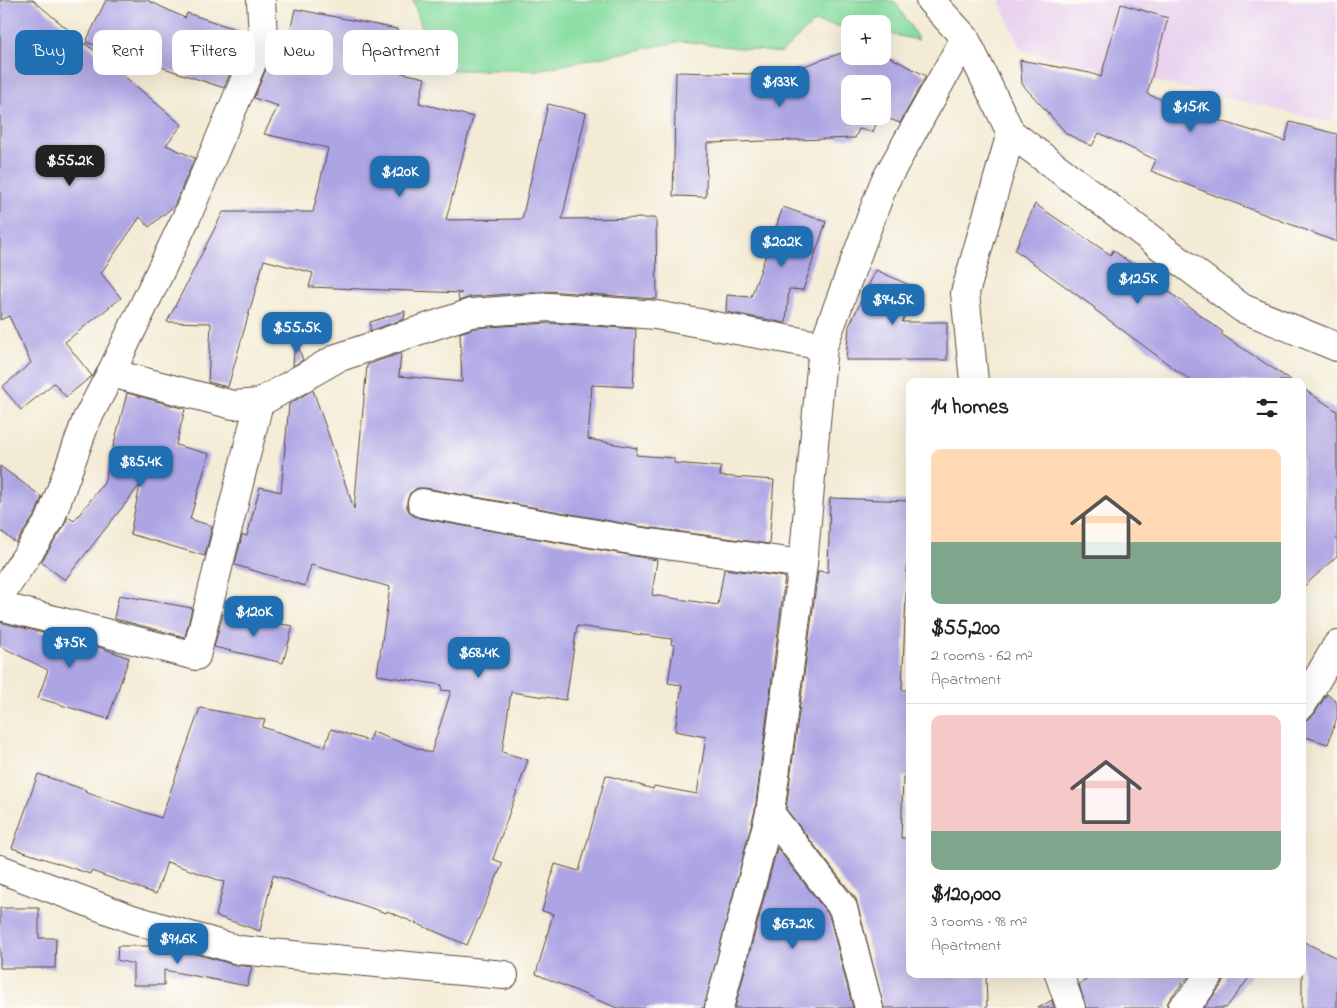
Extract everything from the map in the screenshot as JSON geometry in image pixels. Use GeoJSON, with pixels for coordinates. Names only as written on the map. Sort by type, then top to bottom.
{"type":"FeatureCollection","features":[{"type":"Feature","properties":{"kind":"street"},"geometry":{"type":"LineString","coordinates":[[0,596],[50,520],[86,421],[187,216],[263,37],[261,0]]}},
{"type":"Feature","properties":{"kind":"street"},"geometry":{"type":"LineString","coordinates":[[930,0],[965,38],[1011,133],[1242,308],[1337,347]]}},
{"type":"Feature","properties":{"kind":"street"},"geometry":{"type":"LineString","coordinates":[[719,1008],[770,813],[803,564],[823,346],[884,183],[965,38]]}},
{"type":"Feature","properties":{"kind":"street"},"geometry":{"type":"LineString","coordinates":[[974,378],[965,293],[1011,133]]}},
{"type":"Feature","properties":{"kind":"street"},"geometry":{"type":"LineString","coordinates":[[111,373],[233,406],[258,403],[337,358],[471,313],[549,307],[656,315],[823,346]]}},
{"type":"Feature","properties":{"kind":"street"},"geometry":{"type":"LineString","coordinates":[[0,606],[196,656],[258,403]]}},
{"type":"Feature","properties":{"kind":"street"},"geometry":{"type":"LineString","coordinates":[[422,503],[636,541],[803,564]]}},
{"type":"Feature","properties":{"kind":"street"},"geometry":{"type":"LineString","coordinates":[[1306,698],[1337,645]]}},
{"type":"Feature","properties":{"kind":"street"},"geometry":{"type":"LineString","coordinates":[[770,813],[843,908],[870,1008]]}},
{"type":"Feature","properties":{"kind":"street"},"geometry":{"type":"LineString","coordinates":[[0,869],[132,919],[239,950],[504,976]]}},
{"type":"Feature","properties":{"kind":"street"},"geometry":{"type":"LineString","coordinates":[[1060,978],[1071,1008]]}},
{"type":"Feature","properties":{"kind":"street"},"geometry":{"type":"LineString","coordinates":[[1182,1008],[1207,978]]}},
{"type":"Feature","properties":{"kind":"shaded area"},"geometry":{"type":"Polygon","coordinates":[[[999,0],[1337,0],[1337,99],[1330,122],[1021,50],[999,0]]]}},
{"type":"Feature","properties":{"kind":"green space"},"geometry":{"type":"Polygon","coordinates":[[[413,0],[889,0],[895,2],[919,40],[891,35],[891,15],[841,15],[841,26],[814,22],[781,53],[682,41],[537,70],[458,70],[458,30],[423,30],[413,0]]]}},
{"type":"Feature","properties":{"kind":"building"},"geometry":{"type":"Polygon","coordinates":[[[0,0],[33,0],[68,30],[15,30],[15,75],[83,75],[83,45],[85,43],[93,50],[93,75],[123,75],[182,125],[166,145],[195,158],[174,206],[149,227],[140,217],[101,273],[121,298],[65,342],[92,376],[66,397],[54,383],[21,410],[2,387],[31,363],[9,316],[0,320],[0,0]]]}},
{"type":"Feature","properties":{"kind":"building"},"geometry":{"type":"Polygon","coordinates":[[[106,0],[147,0],[185,18],[187,13],[238,30],[172,30],[172,71],[162,67],[162,30],[93,30],[93,44],[86,42],[106,0]]]}},
{"type":"Feature","properties":{"kind":"building"},"geometry":{"type":"Polygon","coordinates":[[[1121,4],[1168,18],[1147,94],[1208,117],[1285,141],[1290,122],[1337,134],[1337,242],[1151,171],[1156,160],[1099,133],[1092,146],[1067,134],[1022,84],[1020,60],[1090,73],[1101,77],[1121,4]]]}},
{"type":"Feature","properties":{"kind":"building"},"geometry":{"type":"Polygon","coordinates":[[[295,9],[397,29],[343,30],[343,75],[412,75],[425,78],[419,103],[473,117],[446,220],[522,219],[548,104],[586,113],[562,219],[656,218],[657,299],[548,291],[470,297],[459,301],[458,294],[462,293],[309,287],[313,273],[264,260],[228,387],[208,382],[211,323],[167,322],[223,212],[313,212],[328,148],[264,134],[278,106],[254,98],[265,72],[265,75],[333,75],[333,30],[290,30],[295,9]]]}},
{"type":"Feature","properties":{"kind":"building"},"geometry":{"type":"Polygon","coordinates":[[[841,53],[841,65],[891,65],[891,58],[926,76],[900,123],[891,120],[891,75],[841,75],[841,125],[876,125],[873,132],[859,129],[855,138],[707,143],[706,197],[673,196],[676,72],[751,74],[787,72],[841,53]]]}},
{"type":"Feature","properties":{"kind":"building"},"geometry":{"type":"Polygon","coordinates":[[[185,75],[229,75],[224,88],[185,75]]]}},
{"type":"Feature","properties":{"kind":"building"},"geometry":{"type":"Polygon","coordinates":[[[1035,204],[1111,255],[1113,250],[1223,332],[1221,334],[1287,378],[1187,378],[1015,250],[1035,204]]]}},
{"type":"Feature","properties":{"kind":"building"},"geometry":{"type":"Polygon","coordinates":[[[783,207],[826,222],[803,290],[789,289],[786,323],[726,312],[727,295],[751,297],[783,207]]]}},
{"type":"Feature","properties":{"kind":"building"},"geometry":{"type":"Polygon","coordinates":[[[876,270],[918,289],[902,322],[947,322],[947,360],[846,360],[849,326],[876,270]]]}},
{"type":"Feature","properties":{"kind":"building"},"geometry":{"type":"Polygon","coordinates":[[[405,311],[404,319],[370,331],[370,322],[405,311]]]}},
{"type":"Feature","properties":{"kind":"building"},"geometry":{"type":"Polygon","coordinates":[[[549,323],[636,329],[633,387],[592,385],[588,439],[637,448],[636,455],[674,458],[674,463],[721,467],[720,476],[774,480],[769,544],[638,526],[425,488],[417,488],[410,493],[407,501],[407,508],[412,515],[419,518],[657,560],[652,595],[718,605],[724,569],[785,577],[755,810],[704,1008],[617,1008],[536,974],[553,914],[542,911],[555,864],[579,871],[606,775],[653,789],[654,786],[697,794],[706,737],[675,731],[682,685],[668,683],[674,645],[671,644],[672,639],[577,626],[566,700],[511,692],[502,752],[528,760],[493,859],[503,863],[467,945],[387,911],[386,913],[273,875],[260,931],[216,916],[224,882],[167,862],[156,894],[91,871],[90,874],[12,848],[38,774],[161,818],[200,708],[265,720],[262,727],[325,747],[331,729],[369,741],[372,732],[431,753],[451,691],[441,690],[442,685],[377,675],[390,587],[311,565],[305,586],[235,565],[242,535],[247,536],[260,487],[281,492],[289,404],[313,390],[354,509],[367,365],[401,353],[399,376],[462,382],[460,333],[474,328],[549,323]]]}},
{"type":"Feature","properties":{"kind":"building"},"geometry":{"type":"Polygon","coordinates":[[[295,337],[303,360],[293,366],[295,337]]]}},
{"type":"Feature","properties":{"kind":"building"},"geometry":{"type":"Polygon","coordinates":[[[1306,391],[1337,411],[1337,556],[1306,584],[1306,391]]]}},
{"type":"Feature","properties":{"kind":"building"},"geometry":{"type":"Polygon","coordinates":[[[127,393],[185,409],[176,445],[209,454],[190,519],[212,526],[205,556],[130,534],[140,485],[65,580],[41,562],[68,517],[74,521],[104,483],[127,393]]]}},
{"type":"Feature","properties":{"kind":"building"},"geometry":{"type":"Polygon","coordinates":[[[0,466],[42,497],[36,513],[16,543],[0,530],[0,466]]]}},
{"type":"Feature","properties":{"kind":"building"},"geometry":{"type":"Polygon","coordinates":[[[830,498],[906,501],[906,596],[902,690],[906,690],[906,777],[903,777],[901,838],[906,838],[906,978],[986,978],[987,1008],[884,1008],[856,899],[786,809],[818,571],[828,572],[830,498]]]}},
{"type":"Feature","properties":{"kind":"building"},"geometry":{"type":"Polygon","coordinates":[[[119,595],[192,608],[185,637],[114,618],[119,595]]]}},
{"type":"Feature","properties":{"kind":"building"},"geometry":{"type":"Polygon","coordinates":[[[223,614],[293,626],[283,663],[214,647],[223,614]]]}},
{"type":"Feature","properties":{"kind":"building"},"geometry":{"type":"Polygon","coordinates":[[[0,622],[102,648],[129,658],[108,719],[38,698],[48,670],[0,646],[0,622]]]}},
{"type":"Feature","properties":{"kind":"building"},"geometry":{"type":"Polygon","coordinates":[[[1327,694],[1337,703],[1337,717],[1328,744],[1306,737],[1306,720],[1315,713],[1327,694]]]}},
{"type":"Feature","properties":{"kind":"building"},"geometry":{"type":"Polygon","coordinates":[[[777,848],[829,915],[853,1008],[735,1008],[777,848]]]}},
{"type":"Feature","properties":{"kind":"building"},"geometry":{"type":"Polygon","coordinates":[[[0,908],[39,908],[39,938],[56,938],[55,968],[0,968],[0,908]]]}},
{"type":"Feature","properties":{"kind":"building"},"geometry":{"type":"Polygon","coordinates":[[[1306,943],[1337,958],[1337,1008],[1302,1008],[1302,978],[1306,978],[1306,943]]]}},
{"type":"Feature","properties":{"kind":"building"},"geometry":{"type":"Polygon","coordinates":[[[118,946],[168,946],[235,965],[252,967],[247,986],[164,970],[164,985],[133,985],[133,964],[117,960],[118,946]]]}},
{"type":"Feature","properties":{"kind":"building"},"geometry":{"type":"Polygon","coordinates":[[[1090,978],[1188,978],[1171,997],[1167,1008],[1086,1008],[1079,984],[1090,978]]]}},
{"type":"Feature","properties":{"kind":"building"},"geometry":{"type":"Polygon","coordinates":[[[1224,978],[1249,978],[1226,1008],[1204,1008],[1223,983],[1224,978]]]}},
{"type":"Feature","properties":{"kind":"building"},"geometry":{"type":"Polygon","coordinates":[[[1052,1000],[1054,1008],[1038,1008],[1052,1000]]]}}]}
